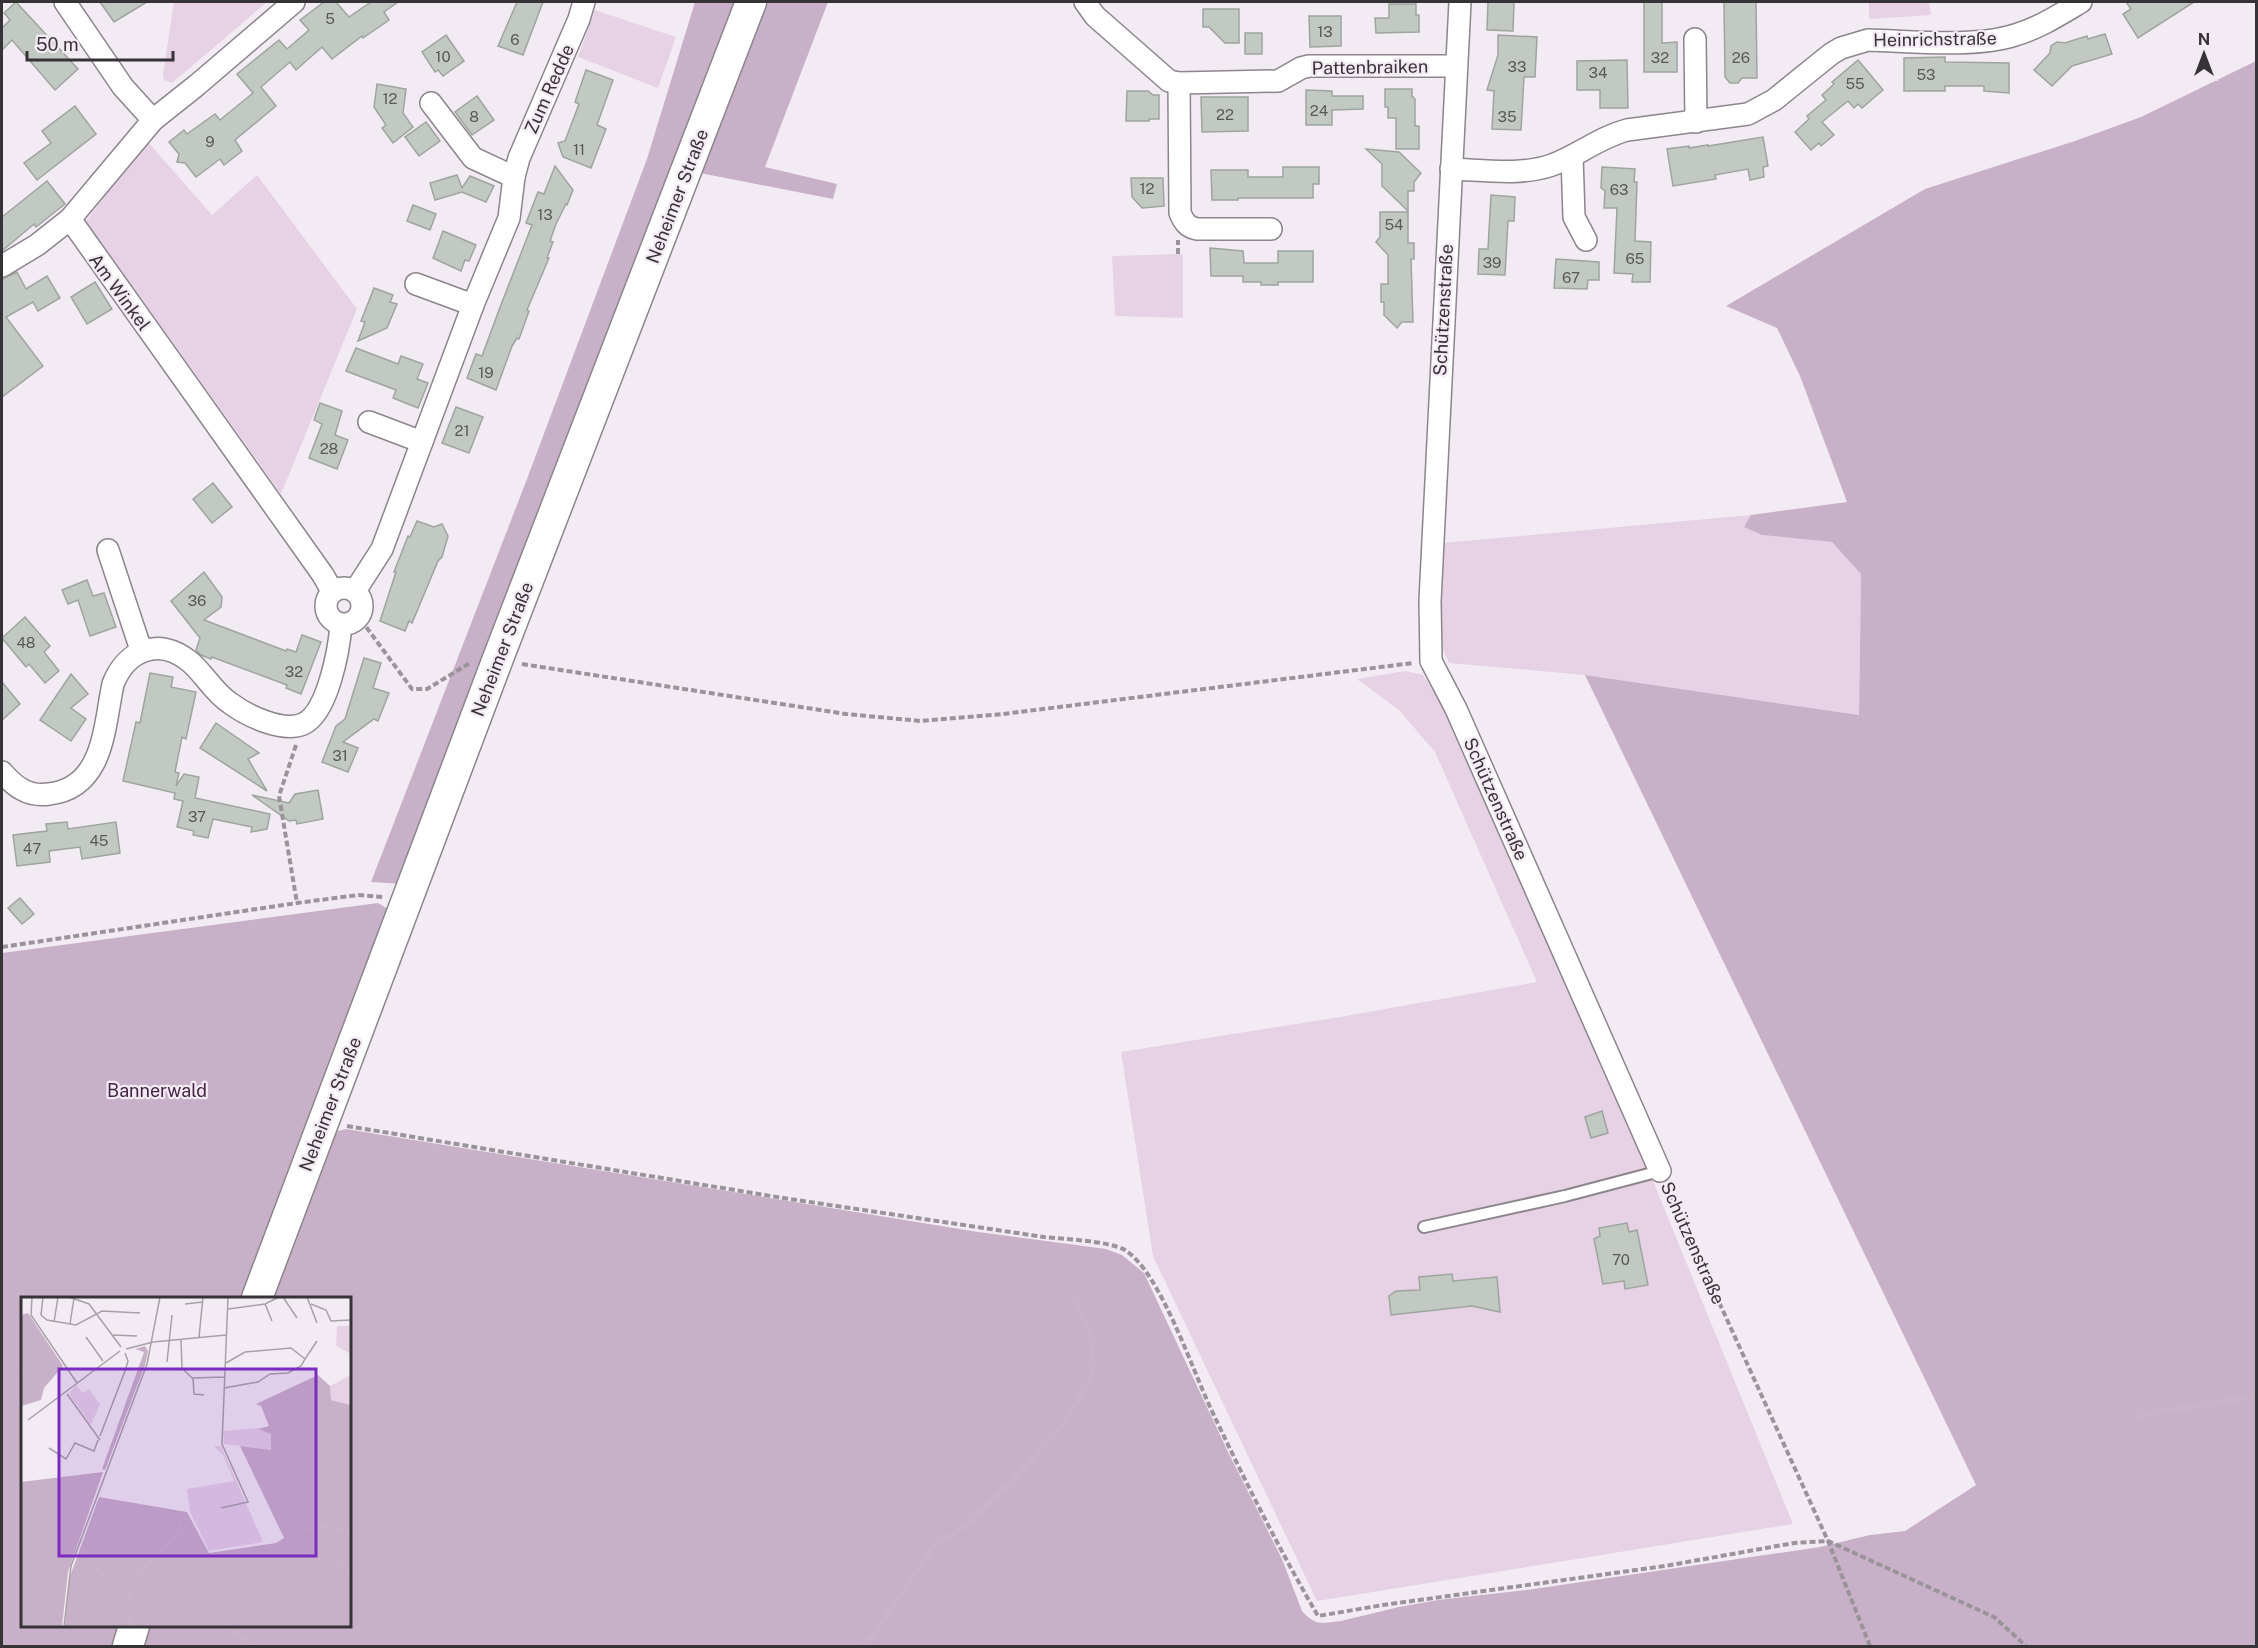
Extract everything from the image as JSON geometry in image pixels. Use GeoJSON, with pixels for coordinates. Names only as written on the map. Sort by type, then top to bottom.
{"type":"FeatureCollection","features":[{"type":"Feature","properties":{"kind":"main road","name":"Neheimer Straße"},"geometry":{"type":"LineString","coordinates":[[258,1297],[497,660],[751,2]]}},
{"type":"Feature","properties":{"kind":"main road"},"geometry":{"type":"LineString","coordinates":[[128,1647],[134,1627]]}},
{"type":"Feature","properties":{"kind":"street"},"geometry":{"type":"LineString","coordinates":[[65,2],[123,87],[153,120]]}},
{"type":"Feature","properties":{"kind":"street"},"geometry":{"type":"LineString","coordinates":[[2,266],[37,245],[70,219],[153,120],[294,2]]}},
{"type":"Feature","properties":{"kind":"street","name":"Zum Redde"},"geometry":{"type":"LineString","coordinates":[[355,591],[382,549],[473,305],[509,218],[514,177],[530,130],[585,2]]}},
{"type":"Feature","properties":{"kind":"street"},"geometry":{"type":"LineString","coordinates":[[1085,2],[1095,16],[1169,81],[1179,82],[1180,213],[1186,224],[1197,229],[1271,229]]}},
{"type":"Feature","properties":{"kind":"street","name":"Schützenstraße"},"geometry":{"type":"LineString","coordinates":[[1460,2],[1430,601],[1431,661],[1456,709],[1660,1171]]}},
{"type":"Feature","properties":{"kind":"street","name":"Heinrichstraße"},"geometry":{"type":"LineString","coordinates":[[1451,169],[1524,170],[1550,166],[1609,135],[1627,130],[1748,114],[1762,108],[1831,54],[1857,42],[1868,40],[1982,42],[2014,36],[2045,24],[2080,2]]}},
{"type":"Feature","properties":{"kind":"street"},"geometry":{"type":"LineString","coordinates":[[1695,39],[1696,122]]}},
{"type":"Feature","properties":{"kind":"street","name":"Pattenbraiken"},"geometry":{"type":"LineString","coordinates":[[1179,82],[1278,81],[1309,66],[1456,66]]}},
{"type":"Feature","properties":{"kind":"street"},"geometry":{"type":"LineString","coordinates":[[431,103],[472,158],[514,177]]}},
{"type":"Feature","properties":{"kind":"street"},"geometry":{"type":"LineString","coordinates":[[1572,156],[1574,217],[1586,240]]}},
{"type":"Feature","properties":{"kind":"street","name":"Am Winkel"},"geometry":{"type":"LineString","coordinates":[[70,219],[323,575],[332,591]]}},
{"type":"Feature","properties":{"kind":"street"},"geometry":{"type":"LineString","coordinates":[[416,284],[473,305]]}},
{"type":"Feature","properties":{"kind":"street"},"geometry":{"type":"LineString","coordinates":[[369,422],[422,442]]}},
{"type":"Feature","properties":{"kind":"street"},"geometry":{"type":"LineString","coordinates":[[108,550],[141,651]]}},
{"type":"Feature","properties":{"kind":"street"},"geometry":{"type":"LineString","coordinates":[[2,772],[16,788],[31,794],[60,793],[74,788],[93,767],[98,754],[117,674],[124,663],[141,651],[165,650],[180,655],[189,661],[228,702],[247,714],[286,726],[303,724],[313,716],[320,704],[350,621],[362,605],[355,591],[344,588],[332,591],[327,597],[326,611],[334,622],[350,621]]}},
{"type":"Feature","properties":{"kind":"lane"},"geometry":{"type":"LineString","coordinates":[[1424,1227],[1565,1196],[1660,1171]]}},
{"type":"Feature","properties":{"kind":"path"},"geometry":{"type":"LineString","coordinates":[[350,621],[412,689],[427,689],[475,660],[497,660],[846,714],[921,721],[1003,714],[1431,661]]}},
{"type":"Feature","properties":{"kind":"path"},"geometry":{"type":"LineString","coordinates":[[297,903],[279,796],[303,724]]}},
{"type":"Feature","properties":{"kind":"path"},"geometry":{"type":"LineString","coordinates":[[2,947],[358,895],[407,900]]}},
{"type":"Feature","properties":{"kind":"path"},"geometry":{"type":"LineString","coordinates":[[323,1122],[783,1198],[1033,1236],[1086,1241],[1123,1249],[1144,1267],[1159,1293],[1211,1408],[1288,1564],[1318,1616],[1665,1566],[1794,1544],[1828,1541],[1994,1617],[2026,1647]]}},
{"type":"Feature","properties":{"kind":"path","name":"Schützenstraße"},"geometry":{"type":"LineString","coordinates":[[1660,1171],[1828,1541],[1870,1647]]}},
{"type":"Feature","properties":{"kind":"shaded area"},"geometry":{"type":"Polygon","coordinates":[[[174,2],[267,2],[172,83],[164,80],[163,74],[174,2]]]}},
{"type":"Feature","properties":{"kind":"shaded area"},"geometry":{"type":"Polygon","coordinates":[[[1869,2],[1929,2],[1931,15],[1869,19],[1869,2]]]}},
{"type":"Feature","properties":{"kind":"shaded area"},"geometry":{"type":"Polygon","coordinates":[[[595,10],[676,37],[658,88],[578,57],[595,10]]]}},
{"type":"Feature","properties":{"kind":"shaded area"},"geometry":{"type":"Polygon","coordinates":[[[147,141],[212,215],[257,175],[357,309],[281,494],[86,221],[147,141]]]}},
{"type":"Feature","properties":{"kind":"shaded area"},"geometry":{"type":"Polygon","coordinates":[[[1183,254],[1183,318],[1115,316],[1112,256],[1183,254]]]}},
{"type":"Feature","properties":{"kind":"shaded area"},"geometry":{"type":"Polygon","coordinates":[[[1751,515],[1744,527],[1762,535],[1832,542],[1861,574],[1859,715],[1585,675],[1449,663],[1438,639],[1443,543],[1751,515]]]}},
{"type":"Feature","properties":{"kind":"shaded area"},"geometry":{"type":"Polygon","coordinates":[[[1405,671],[1423,675],[1441,702],[1651,1176],[1793,1524],[1317,1601],[1153,1256],[1121,1052],[1340,1017],[1537,982],[1435,752],[1399,710],[1357,679],[1405,671]]]}},
{"type":"Feature","properties":{"kind":"green space"},"geometry":{"type":"Polygon","coordinates":[[[695,2],[739,2],[403,884],[371,882],[527,479],[647,159],[695,2]]]}},
{"type":"Feature","properties":{"kind":"green space"},"geometry":{"type":"Polygon","coordinates":[[[768,2],[828,2],[765,167],[837,184],[833,199],[700,173],[768,2]]]}},
{"type":"Feature","properties":{"kind":"green space"},"geometry":{"type":"Polygon","coordinates":[[[2256,61],[2256,1646],[137,1646],[145,1627],[351,1627],[351,1297],[266,1297],[330,1136],[346,1129],[978,1232],[1106,1249],[1122,1255],[1144,1273],[1228,1452],[1282,1559],[1302,1611],[1316,1622],[1341,1621],[1438,1600],[1527,1590],[1820,1547],[1870,1535],[1905,1531],[1976,1485],[1585,675],[1859,715],[1861,574],[1832,542],[1762,535],[1744,527],[1751,515],[1847,502],[1800,376],[1777,328],[1726,306],[1925,189],[2075,141],[2141,117],[2256,61]]]}},
{"type":"Feature","properties":{"kind":"green space","name":"Bannerwald"},"geometry":{"type":"Polygon","coordinates":[[[378,903],[388,909],[245,1297],[21,1297],[21,1627],[123,1627],[117,1646],[2,1646],[2,953],[378,903]]]}},
{"type":"Feature","properties":{"kind":"building"},"geometry":{"type":"Polygon","coordinates":[[[16,2],[78,69],[55,90],[12,40],[2,50],[2,28],[10,20],[4,13],[16,2]]]}},
{"type":"Feature","properties":{"kind":"building"},"geometry":{"type":"Polygon","coordinates":[[[100,2],[147,2],[114,22],[100,2]]]}},
{"type":"Feature","properties":{"kind":"building"},"geometry":{"type":"Polygon","coordinates":[[[324,2],[336,2],[349,17],[371,2],[398,2],[384,12],[389,20],[363,38],[362,36],[332,59],[322,47],[296,70],[290,62],[261,87],[276,106],[235,140],[242,151],[224,165],[220,159],[196,177],[185,163],[177,162],[179,154],[169,142],[184,130],[187,134],[215,114],[220,120],[253,93],[237,74],[279,40],[287,49],[309,30],[300,20],[324,2]]]}},
{"type":"Feature","properties":{"kind":"building"},"geometry":{"type":"Polygon","coordinates":[[[517,2],[543,2],[523,55],[498,46],[517,2]]]}},
{"type":"Feature","properties":{"kind":"building"},"geometry":{"type":"Polygon","coordinates":[[[1488,2],[1514,2],[1513,31],[1487,30],[1488,2]]]}},
{"type":"Feature","properties":{"kind":"building"},"geometry":{"type":"Polygon","coordinates":[[[1644,2],[1662,2],[1662,43],[1677,42],[1677,72],[1644,72],[1644,2]]]}},
{"type":"Feature","properties":{"kind":"building"},"geometry":{"type":"Polygon","coordinates":[[[1724,2],[1756,2],[1757,78],[1742,78],[1738,83],[1730,83],[1725,77],[1724,2]]]}},
{"type":"Feature","properties":{"kind":"building"},"geometry":{"type":"Polygon","coordinates":[[[2126,2],[2194,2],[2138,38],[2123,14],[2131,9],[2126,2]]]}},
{"type":"Feature","properties":{"kind":"building"},"geometry":{"type":"Polygon","coordinates":[[[1389,4],[1416,4],[1416,15],[1419,15],[1419,32],[1376,33],[1375,18],[1389,18],[1389,4]]]}},
{"type":"Feature","properties":{"kind":"building"},"geometry":{"type":"Polygon","coordinates":[[[1203,9],[1239,9],[1239,43],[1225,43],[1209,27],[1203,27],[1203,9]]]}},
{"type":"Feature","properties":{"kind":"building"},"geometry":{"type":"Polygon","coordinates":[[[1309,16],[1341,16],[1341,46],[1310,47],[1309,16]]]}},
{"type":"Feature","properties":{"kind":"building"},"geometry":{"type":"Polygon","coordinates":[[[1245,33],[1262,33],[1262,54],[1245,54],[1245,33]]]}},
{"type":"Feature","properties":{"kind":"building"},"geometry":{"type":"Polygon","coordinates":[[[2105,34],[2112,54],[2072,66],[2052,86],[2034,70],[2050,53],[2051,46],[2057,42],[2065,43],[2087,36],[2088,39],[2105,34]]]}},
{"type":"Feature","properties":{"kind":"building"},"geometry":{"type":"Polygon","coordinates":[[[446,35],[464,61],[443,76],[438,70],[435,72],[422,52],[446,35]]]}},
{"type":"Feature","properties":{"kind":"building"},"geometry":{"type":"Polygon","coordinates":[[[1498,35],[1537,37],[1535,77],[1524,77],[1521,130],[1492,129],[1494,91],[1487,90],[1498,55],[1498,35]]]}},
{"type":"Feature","properties":{"kind":"building"},"geometry":{"type":"Polygon","coordinates":[[[1945,57],[1945,62],[2009,63],[2009,93],[1984,91],[1984,86],[1945,86],[1945,91],[1904,91],[1904,58],[1945,57]]]}},
{"type":"Feature","properties":{"kind":"building"},"geometry":{"type":"Polygon","coordinates":[[[1627,60],[1628,108],[1600,108],[1600,90],[1577,90],[1577,61],[1627,60]]]}},
{"type":"Feature","properties":{"kind":"building"},"geometry":{"type":"Polygon","coordinates":[[[1858,60],[1883,90],[1862,108],[1858,104],[1854,108],[1848,101],[1822,122],[1834,135],[1821,146],[1819,143],[1811,150],[1795,132],[1809,119],[1807,116],[1826,100],[1822,95],[1834,84],[1832,82],[1858,60]]]}},
{"type":"Feature","properties":{"kind":"building"},"geometry":{"type":"Polygon","coordinates":[[[586,70],[613,80],[597,125],[606,129],[591,168],[563,157],[558,143],[565,141],[579,104],[575,102],[586,70]]]}},
{"type":"Feature","properties":{"kind":"building"},"geometry":{"type":"Polygon","coordinates":[[[377,84],[406,89],[403,113],[413,127],[393,143],[382,128],[386,125],[374,107],[377,84]]]}},
{"type":"Feature","properties":{"kind":"building"},"geometry":{"type":"Polygon","coordinates":[[[1385,89],[1412,89],[1412,96],[1415,99],[1415,126],[1419,126],[1419,149],[1396,149],[1396,118],[1388,118],[1388,107],[1385,107],[1385,89]]]}},
{"type":"Feature","properties":{"kind":"building"},"geometry":{"type":"Polygon","coordinates":[[[1306,90],[1332,91],[1332,96],[1363,96],[1363,109],[1332,110],[1332,125],[1306,125],[1306,90]]]}},
{"type":"Feature","properties":{"kind":"building"},"geometry":{"type":"Polygon","coordinates":[[[1127,91],[1148,91],[1153,95],[1159,95],[1159,119],[1126,121],[1127,91]]]}},
{"type":"Feature","properties":{"kind":"building"},"geometry":{"type":"Polygon","coordinates":[[[477,96],[494,120],[472,135],[455,112],[477,96]]]}},
{"type":"Feature","properties":{"kind":"building"},"geometry":{"type":"Polygon","coordinates":[[[1201,97],[1248,97],[1248,131],[1202,132],[1201,97]]]}},
{"type":"Feature","properties":{"kind":"building"},"geometry":{"type":"Polygon","coordinates":[[[75,106],[96,134],[37,180],[24,163],[51,143],[42,131],[75,106]]]}},
{"type":"Feature","properties":{"kind":"building"},"geometry":{"type":"Polygon","coordinates":[[[426,122],[440,141],[419,156],[405,137],[426,122]]]}},
{"type":"Feature","properties":{"kind":"building"},"geometry":{"type":"Polygon","coordinates":[[[1763,137],[1768,166],[1763,167],[1764,177],[1750,180],[1748,169],[1715,175],[1716,179],[1673,186],[1667,149],[1708,146],[1763,137]]]}},
{"type":"Feature","properties":{"kind":"building"},"geometry":{"type":"Polygon","coordinates":[[[1366,149],[1399,152],[1421,173],[1414,182],[1414,191],[1408,191],[1408,211],[1382,186],[1382,164],[1366,149]]]}},
{"type":"Feature","properties":{"kind":"building"},"geometry":{"type":"Polygon","coordinates":[[[555,166],[573,190],[556,224],[550,241],[553,242],[547,258],[549,258],[527,310],[529,311],[519,339],[517,338],[512,346],[496,390],[467,378],[476,354],[482,356],[532,225],[526,223],[538,192],[544,194],[555,166]]]}},
{"type":"Feature","properties":{"kind":"building"},"geometry":{"type":"Polygon","coordinates":[[[1283,167],[1319,167],[1319,184],[1313,184],[1313,198],[1212,200],[1211,170],[1248,170],[1248,177],[1283,177],[1283,167]]]}},
{"type":"Feature","properties":{"kind":"building"},"geometry":{"type":"Polygon","coordinates":[[[1602,167],[1635,169],[1634,182],[1637,182],[1635,241],[1651,242],[1650,282],[1632,282],[1633,274],[1614,273],[1617,208],[1604,208],[1605,191],[1601,188],[1602,167]]]}},
{"type":"Feature","properties":{"kind":"building"},"geometry":{"type":"Polygon","coordinates":[[[457,175],[462,188],[470,176],[494,186],[486,202],[462,192],[435,200],[430,183],[457,175]]]}},
{"type":"Feature","properties":{"kind":"building"},"geometry":{"type":"Polygon","coordinates":[[[1131,178],[1163,178],[1164,206],[1142,208],[1132,197],[1131,178]]]}},
{"type":"Feature","properties":{"kind":"building"},"geometry":{"type":"Polygon","coordinates":[[[47,181],[65,204],[36,227],[34,224],[2,251],[2,217],[47,181]]]}},
{"type":"Feature","properties":{"kind":"building"},"geometry":{"type":"Polygon","coordinates":[[[1491,195],[1515,197],[1514,221],[1508,221],[1505,275],[1478,274],[1479,249],[1488,249],[1491,195]]]}},
{"type":"Feature","properties":{"kind":"building"},"geometry":{"type":"Polygon","coordinates":[[[413,205],[436,214],[430,230],[407,221],[413,205]]]}},
{"type":"Feature","properties":{"kind":"building"},"geometry":{"type":"Polygon","coordinates":[[[1380,212],[1408,212],[1408,243],[1414,243],[1414,259],[1411,259],[1413,322],[1402,322],[1397,328],[1384,315],[1384,302],[1381,302],[1381,284],[1388,284],[1388,255],[1376,242],[1380,237],[1380,212]]]}},
{"type":"Feature","properties":{"kind":"building"},"geometry":{"type":"Polygon","coordinates":[[[443,231],[476,245],[469,261],[465,260],[461,271],[433,258],[443,231]]]}},
{"type":"Feature","properties":{"kind":"building"},"geometry":{"type":"Polygon","coordinates":[[[1210,248],[1243,251],[1244,263],[1278,263],[1278,251],[1313,251],[1313,282],[1278,282],[1278,285],[1261,285],[1261,282],[1243,282],[1243,276],[1211,276],[1210,248]]]}},
{"type":"Feature","properties":{"kind":"building"},"geometry":{"type":"Polygon","coordinates":[[[1556,259],[1599,262],[1599,280],[1588,280],[1587,289],[1554,288],[1556,259]]]}},
{"type":"Feature","properties":{"kind":"building"},"geometry":{"type":"Polygon","coordinates":[[[17,272],[26,289],[47,276],[60,298],[38,311],[33,302],[6,317],[43,366],[2,397],[2,279],[17,272]]]}},
{"type":"Feature","properties":{"kind":"building"},"geometry":{"type":"Polygon","coordinates":[[[95,282],[112,309],[87,324],[71,297],[95,282]]]}},
{"type":"Feature","properties":{"kind":"building"},"geometry":{"type":"Polygon","coordinates":[[[374,288],[393,295],[390,302],[397,304],[387,328],[358,341],[365,322],[361,321],[374,288]]]}},
{"type":"Feature","properties":{"kind":"building"},"geometry":{"type":"Polygon","coordinates":[[[356,348],[398,364],[401,356],[423,364],[417,379],[428,383],[418,408],[393,398],[396,390],[346,371],[356,348]]]}},
{"type":"Feature","properties":{"kind":"building"},"geometry":{"type":"Polygon","coordinates":[[[320,403],[342,411],[335,435],[348,440],[337,469],[309,458],[322,424],[314,420],[320,403]]]}},
{"type":"Feature","properties":{"kind":"building"},"geometry":{"type":"Polygon","coordinates":[[[456,407],[483,417],[469,453],[442,443],[456,407]]]}},
{"type":"Feature","properties":{"kind":"building"},"geometry":{"type":"Polygon","coordinates":[[[213,483],[232,507],[212,523],[193,499],[213,483]]]}},
{"type":"Feature","properties":{"kind":"building"},"geometry":{"type":"Polygon","coordinates":[[[417,521],[434,527],[442,524],[448,536],[442,557],[438,561],[412,623],[409,621],[405,631],[380,621],[396,572],[394,572],[408,536],[410,537],[417,521]]]}},
{"type":"Feature","properties":{"kind":"building"},"geometry":{"type":"Polygon","coordinates":[[[204,572],[222,597],[221,607],[204,620],[286,651],[287,649],[296,652],[302,635],[321,642],[301,694],[286,688],[287,685],[212,657],[211,659],[196,650],[200,638],[171,601],[204,572]]]}},
{"type":"Feature","properties":{"kind":"building"},"geometry":{"type":"Polygon","coordinates":[[[87,580],[93,596],[104,593],[116,627],[90,636],[78,600],[68,604],[62,590],[87,580]]]}},
{"type":"Feature","properties":{"kind":"building"},"geometry":{"type":"Polygon","coordinates":[[[25,617],[50,646],[44,652],[59,671],[45,683],[29,664],[26,667],[2,638],[25,617]]]}},
{"type":"Feature","properties":{"kind":"building"},"geometry":{"type":"Polygon","coordinates":[[[364,658],[381,663],[373,688],[389,693],[378,721],[374,719],[343,742],[358,748],[348,772],[322,762],[336,726],[345,719],[364,658]]]}},
{"type":"Feature","properties":{"kind":"building"},"geometry":{"type":"Polygon","coordinates":[[[150,673],[173,677],[171,687],[196,692],[186,739],[182,737],[175,772],[179,773],[176,786],[184,774],[199,777],[195,798],[270,814],[267,829],[251,832],[252,827],[213,819],[208,838],[193,835],[194,831],[177,827],[183,801],[174,799],[175,793],[123,781],[136,722],[140,723],[150,673]]]}},
{"type":"Feature","properties":{"kind":"building"},"geometry":{"type":"Polygon","coordinates":[[[71,674],[88,694],[71,708],[86,719],[71,741],[40,720],[71,674]]]}},
{"type":"Feature","properties":{"kind":"building"},"geometry":{"type":"Polygon","coordinates":[[[2,682],[20,704],[2,720],[2,682]]]}},
{"type":"Feature","properties":{"kind":"building"},"geometry":{"type":"Polygon","coordinates":[[[216,723],[259,753],[248,759],[267,791],[200,748],[216,723]]]}},
{"type":"Feature","properties":{"kind":"building"},"geometry":{"type":"Polygon","coordinates":[[[318,790],[323,819],[297,824],[296,820],[289,821],[252,795],[289,803],[295,794],[318,790]]]}},
{"type":"Feature","properties":{"kind":"building"},"geometry":{"type":"Polygon","coordinates":[[[67,822],[68,829],[116,822],[120,853],[82,859],[80,847],[49,851],[50,862],[17,866],[13,835],[47,831],[46,824],[67,822]]]}},
{"type":"Feature","properties":{"kind":"building"},"geometry":{"type":"Polygon","coordinates":[[[20,898],[34,914],[22,924],[8,908],[20,898]]]}},
{"type":"Feature","properties":{"kind":"building"},"geometry":{"type":"Polygon","coordinates":[[[1602,1111],[1608,1133],[1591,1138],[1585,1117],[1602,1111]]]}},
{"type":"Feature","properties":{"kind":"building"},"geometry":{"type":"Polygon","coordinates":[[[1627,1223],[1629,1232],[1637,1230],[1648,1285],[1625,1289],[1624,1281],[1603,1284],[1594,1239],[1600,1236],[1599,1228],[1627,1223]]]}},
{"type":"Feature","properties":{"kind":"building"},"geometry":{"type":"Polygon","coordinates":[[[1452,1274],[1453,1281],[1497,1277],[1500,1312],[1472,1306],[1391,1315],[1389,1296],[1396,1291],[1420,1290],[1419,1277],[1452,1274]]]}},
{"type":"Feature","properties":{"kind":"waterway"},"geometry":{"type":"LineString","coordinates":[[862,1646],[875,1633],[935,1544],[964,1527],[1012,1481],[1061,1428],[1091,1378],[1093,1339],[1074,1300]]}},
{"type":"Feature","properties":{"kind":"waterway"},"geometry":{"type":"LineString","coordinates":[[2134,1416],[2256,1396]]}},
{"type":"Feature","properties":{"kind":"waterway"},"geometry":{"type":"LineString","coordinates":[[230,1627],[253,1646]]}}]}
